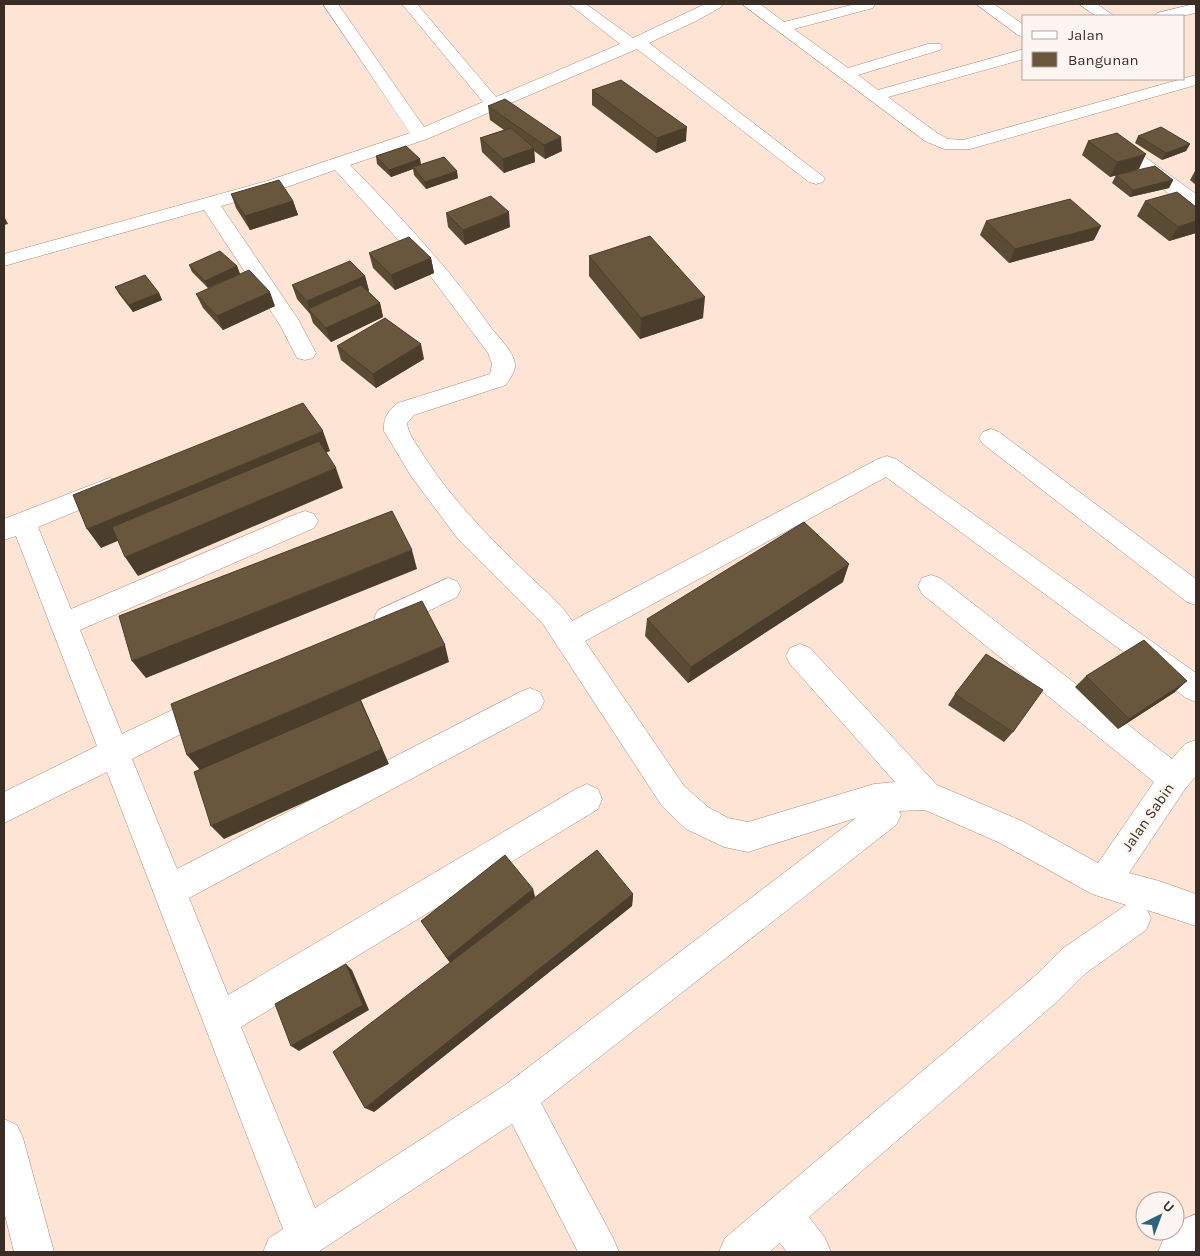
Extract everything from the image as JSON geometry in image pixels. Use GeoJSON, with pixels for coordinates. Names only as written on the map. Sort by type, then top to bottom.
{"type":"FeatureCollection","features":[{"type":"Feature","properties":{"kind":"street"},"geometry":{"type":"LineString","coordinates":[[330,4],[421,135]]}},
{"type":"Feature","properties":{"kind":"street"},"geometry":{"type":"LineString","coordinates":[[409,4],[493,104]]}},
{"type":"Feature","properties":{"kind":"street"},"geometry":{"type":"LineString","coordinates":[[576,4],[635,44],[816,178]]}},
{"type":"Feature","properties":{"kind":"street"},"geometry":{"type":"LineString","coordinates":[[680,4],[698,15]]}},
{"type":"Feature","properties":{"kind":"street"},"geometry":{"type":"LineString","coordinates":[[4,260],[209,203],[339,164],[421,135],[635,44],[698,15],[716,4]]}},
{"type":"Feature","properties":{"kind":"street"},"geometry":{"type":"LineString","coordinates":[[750,4],[874,96],[931,137],[944,144],[964,145],[1196,80]]}},
{"type":"Feature","properties":{"kind":"street"},"geometry":{"type":"LineString","coordinates":[[984,4],[1022,31]]}},
{"type":"Feature","properties":{"kind":"street"},"geometry":{"type":"LineString","coordinates":[[1086,4],[1104,15]]}},
{"type":"Feature","properties":{"kind":"street"},"geometry":{"type":"LineString","coordinates":[[782,27],[868,5]]}},
{"type":"Feature","properties":{"kind":"street"},"geometry":{"type":"LineString","coordinates":[[1166,15],[1196,8]]}},
{"type":"Feature","properties":{"kind":"street"},"geometry":{"type":"LineString","coordinates":[[844,74],[934,47]]}},
{"type":"Feature","properties":{"kind":"street"},"geometry":{"type":"LineString","coordinates":[[874,96],[1022,55]]}},
{"type":"Feature","properties":{"kind":"street"},"geometry":{"type":"LineString","coordinates":[[1185,65],[1196,72]]}},
{"type":"Feature","properties":{"kind":"street"},"geometry":{"type":"LineString","coordinates":[[1117,145],[1184,196],[1196,201]]}},
{"type":"Feature","properties":{"kind":"street"},"geometry":{"type":"LineString","coordinates":[[339,164],[388,214],[441,276],[476,320],[503,361],[503,370],[498,379],[406,409],[399,414],[395,423],[396,431],[420,470],[467,532],[553,616],[674,796],[697,818],[724,832],[748,836],[874,798],[926,795]]}},
{"type":"Feature","properties":{"kind":"street"},"geometry":{"type":"LineString","coordinates":[[209,203],[290,324],[305,353]]}},
{"type":"Feature","properties":{"kind":"street"},"geometry":{"type":"LineString","coordinates":[[991,438],[1196,594]]}},
{"type":"Feature","properties":{"kind":"street"},"geometry":{"type":"LineString","coordinates":[[567,637],[887,465],[1196,689]]}},
{"type":"Feature","properties":{"kind":"street"},"geometry":{"type":"LineString","coordinates":[[134,477],[13,526],[64,625],[220,1020],[295,1244],[518,1098],[885,815]]}},
{"type":"Feature","properties":{"kind":"street"},"geometry":{"type":"LineString","coordinates":[[64,625],[305,521]]}},
{"type":"Feature","properties":{"kind":"street"},"geometry":{"type":"LineString","coordinates":[[931,586],[1174,779]]}},
{"type":"Feature","properties":{"kind":"street"},"geometry":{"type":"LineString","coordinates":[[369,628],[448,589]]}},
{"type":"Feature","properties":{"kind":"street"},"geometry":{"type":"LineString","coordinates":[[800,656],[926,795],[1011,832],[1103,883],[1159,897],[1196,910]]}},
{"type":"Feature","properties":{"kind":"street"},"geometry":{"type":"LineString","coordinates":[[4,808],[237,692]]}},
{"type":"Feature","properties":{"kind":"street"},"geometry":{"type":"LineString","coordinates":[[169,891],[530,700]]}},
{"type":"Feature","properties":{"kind":"street","name":"Jalan Sabin"},"geometry":{"type":"LineString","coordinates":[[1103,883],[1174,779],[1196,754]]}},
{"type":"Feature","properties":{"kind":"street"},"geometry":{"type":"LineString","coordinates":[[220,1020],[587,799]]}},
{"type":"Feature","properties":{"kind":"street"},"geometry":{"type":"LineString","coordinates":[[739,1252],[1048,987],[1074,962],[1134,918]]}},
{"type":"Feature","properties":{"kind":"street"},"geometry":{"type":"LineString","coordinates":[[518,1098],[599,1252]]}},
{"type":"Feature","properties":{"kind":"street"},"geometry":{"type":"LineString","coordinates":[[4,1138],[34,1252]]}},
{"type":"Feature","properties":{"kind":"street"},"geometry":{"type":"LineString","coordinates":[[784,1214],[811,1252]]}},
{"type":"Feature","properties":{"kind":"street"},"geometry":{"type":"LineString","coordinates":[[1178,1252],[1196,1234]]}},
{"type":"Feature","properties":{"kind":"building"},"geometry":{"type":"Polygon","coordinates":[[[621,80],[687,127],[657,138],[592,90],[621,80]]]}},
{"type":"Feature","properties":{"kind":"building"},"geometry":{"type":"Polygon","coordinates":[[[505,99],[561,137],[544,145],[488,106],[505,99]]]}},
{"type":"Feature","properties":{"kind":"building"},"geometry":{"type":"Polygon","coordinates":[[[1161,127],[1190,144],[1166,153],[1138,136],[1161,127]]]}},
{"type":"Feature","properties":{"kind":"building"},"geometry":{"type":"Polygon","coordinates":[[[511,128],[534,148],[503,159],[480,138],[511,128]]]}},
{"type":"Feature","properties":{"kind":"building"},"geometry":{"type":"Polygon","coordinates":[[[1117,133],[1146,154],[1117,162],[1088,141],[1117,133]]]}},
{"type":"Feature","properties":{"kind":"building"},"geometry":{"type":"Polygon","coordinates":[[[406,146],[420,159],[389,170],[376,156],[406,146]]]}},
{"type":"Feature","properties":{"kind":"building"},"geometry":{"type":"Polygon","coordinates":[[[444,157],[457,171],[425,182],[413,167],[444,157]]]}},
{"type":"Feature","properties":{"kind":"building"},"geometry":{"type":"Polygon","coordinates":[[[1155,166],[1173,180],[1133,190],[1116,175],[1155,166]]]}},
{"type":"Feature","properties":{"kind":"building"},"geometry":{"type":"Polygon","coordinates":[[[279,180],[293,201],[245,216],[231,194],[279,180]]]}},
{"type":"Feature","properties":{"kind":"building"},"geometry":{"type":"Polygon","coordinates":[[[1177,192],[1196,207],[1196,221],[1178,227],[1145,201],[1177,192]]]}},
{"type":"Feature","properties":{"kind":"building"},"geometry":{"type":"Polygon","coordinates":[[[491,196],[509,212],[463,230],[446,213],[491,196]]]}},
{"type":"Feature","properties":{"kind":"building"},"geometry":{"type":"Polygon","coordinates":[[[1070,199],[1101,226],[1015,249],[986,221],[1070,199]]]}},
{"type":"Feature","properties":{"kind":"building"},"geometry":{"type":"Polygon","coordinates":[[[650,236],[705,297],[641,318],[589,256],[650,236]]]}},
{"type":"Feature","properties":{"kind":"building"},"geometry":{"type":"Polygon","coordinates":[[[409,237],[431,258],[391,275],[369,253],[409,237]]]}},
{"type":"Feature","properties":{"kind":"building"},"geometry":{"type":"Polygon","coordinates":[[[220,251],[237,266],[205,281],[189,265],[220,251]]]}},
{"type":"Feature","properties":{"kind":"building"},"geometry":{"type":"Polygon","coordinates":[[[350,261],[365,276],[307,301],[292,285],[350,261]]]}},
{"type":"Feature","properties":{"kind":"building"},"geometry":{"type":"Polygon","coordinates":[[[249,270],[270,292],[217,316],[196,294],[249,270]]]}},
{"type":"Feature","properties":{"kind":"building"},"geometry":{"type":"Polygon","coordinates":[[[145,275],[159,293],[129,305],[115,287],[145,275]]]}},
{"type":"Feature","properties":{"kind":"building"},"geometry":{"type":"Polygon","coordinates":[[[361,285],[380,303],[326,328],[308,309],[361,285]]]}},
{"type":"Feature","properties":{"kind":"building"},"geometry":{"type":"Polygon","coordinates":[[[385,318],[421,344],[373,374],[337,346],[385,318]]]}},
{"type":"Feature","properties":{"kind":"building"},"geometry":{"type":"Polygon","coordinates":[[[303,403],[323,431],[87,529],[73,495],[303,403]]]}},
{"type":"Feature","properties":{"kind":"building"},"geometry":{"type":"Polygon","coordinates":[[[319,441],[336,468],[125,557],[112,527],[319,441]]]}},
{"type":"Feature","properties":{"kind":"building"},"geometry":{"type":"Polygon","coordinates":[[[392,511],[412,550],[132,661],[119,616],[392,511]]]}},
{"type":"Feature","properties":{"kind":"building"},"geometry":{"type":"Polygon","coordinates":[[[804,522],[849,564],[691,667],[647,619],[804,522]]]}},
{"type":"Feature","properties":{"kind":"building"},"geometry":{"type":"Polygon","coordinates":[[[422,601],[445,645],[187,755],[171,704],[422,601]]]}},
{"type":"Feature","properties":{"kind":"building"},"geometry":{"type":"Polygon","coordinates":[[[1144,640],[1187,681],[1129,719],[1086,676],[1144,640]]]}},
{"type":"Feature","properties":{"kind":"building"},"geometry":{"type":"Polygon","coordinates":[[[986,654],[1043,690],[1013,732],[955,694],[986,654]]]}},
{"type":"Feature","properties":{"kind":"building"},"geometry":{"type":"Polygon","coordinates":[[[360,700],[382,749],[211,826],[194,772],[360,700]]]}},
{"type":"Feature","properties":{"kind":"building"},"geometry":{"type":"Polygon","coordinates":[[[597,850],[633,894],[365,1108],[333,1052],[597,850]]]}},
{"type":"Feature","properties":{"kind":"building"},"geometry":{"type":"Polygon","coordinates":[[[505,855],[533,889],[447,958],[421,921],[505,855]]]}},
{"type":"Feature","properties":{"kind":"building"},"geometry":{"type":"Polygon","coordinates":[[[346,964],[363,1005],[291,1046],[275,1004],[346,964]]]}}]}
